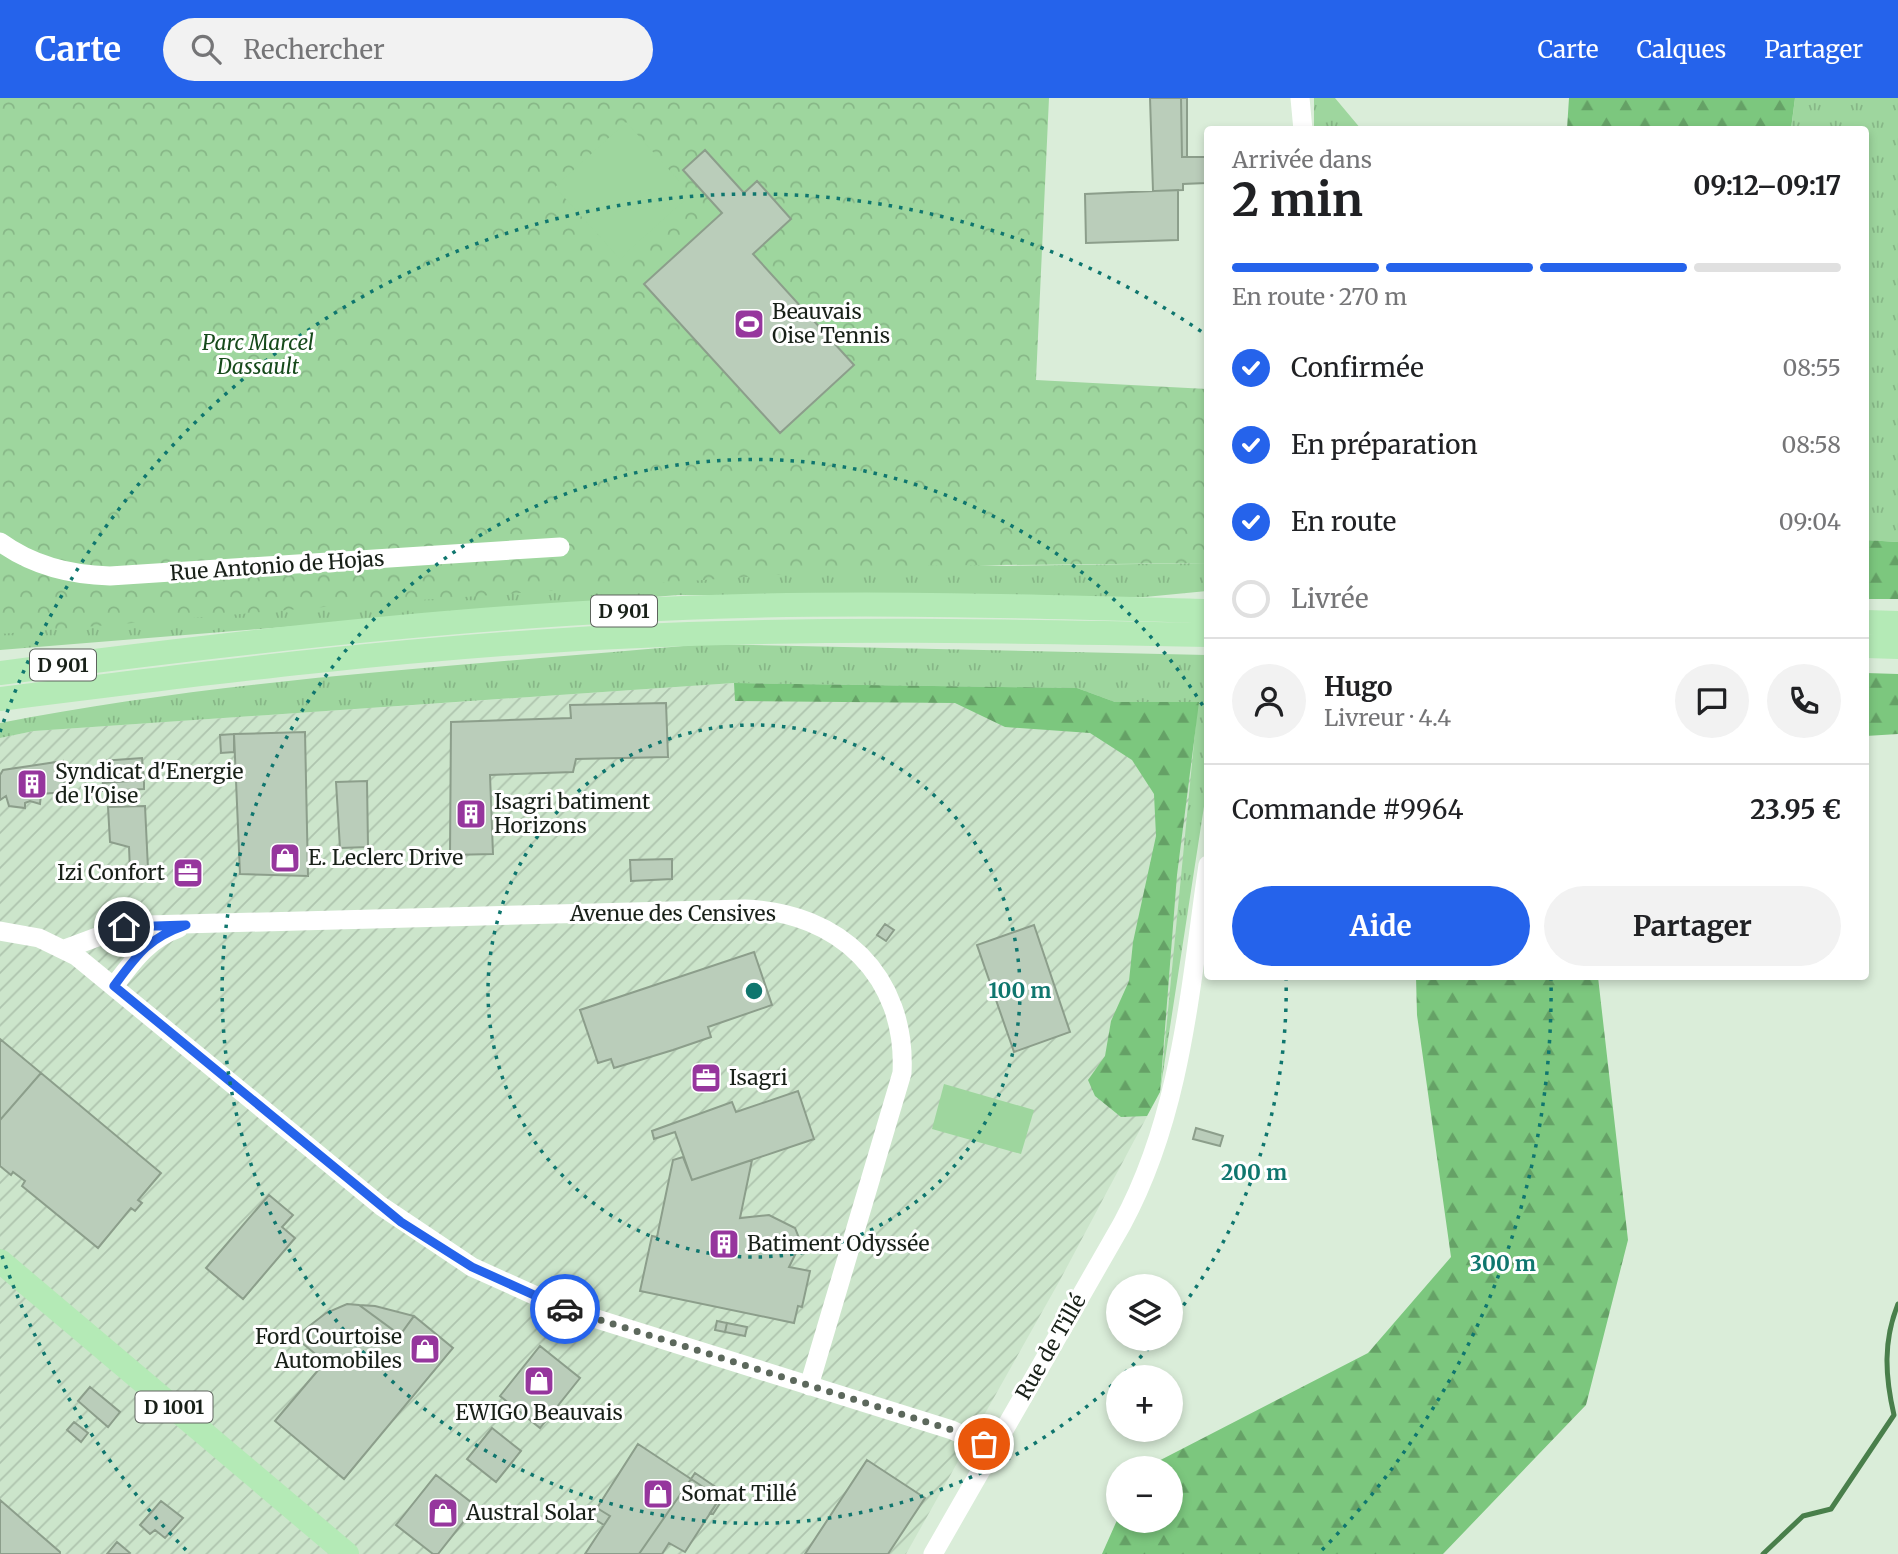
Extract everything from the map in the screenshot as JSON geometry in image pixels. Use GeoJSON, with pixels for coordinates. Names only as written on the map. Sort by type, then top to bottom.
{"type":"FeatureCollection","features":[{"type":"Feature","properties":{"kind":"main road","name":"D 901"},"geometry":{"type":"LineString","coordinates":[[0,673],[385,628],[641,610],[866,605],[1204,611]]}},
{"type":"Feature","properties":{"kind":"main road"},"geometry":{"type":"LineString","coordinates":[[1869,622],[1898,623]]}},
{"type":"Feature","properties":{"kind":"main road","name":"D 901"},"geometry":{"type":"LineString","coordinates":[[0,699],[343,657],[597,638],[793,631],[955,630],[1204,635]]}},
{"type":"Feature","properties":{"kind":"main road"},"geometry":{"type":"LineString","coordinates":[[1869,646],[1898,647]]}},
{"type":"Feature","properties":{"kind":"main road"},"geometry":{"type":"LineString","coordinates":[[0,659],[126,657]]}},
{"type":"Feature","properties":{"kind":"main road"},"geometry":{"type":"LineString","coordinates":[[0,717],[247,680],[343,657]]}},
{"type":"Feature","properties":{"kind":"main road","name":"D 1001"},"geometry":{"type":"LineString","coordinates":[[0,1261],[347,1554]]}},
{"type":"Feature","properties":{"kind":"main road","name":"D 1001"},"geometry":{"type":"LineString","coordinates":[[0,1275],[330,1554]]}},
{"type":"Feature","properties":{"kind":"street"},"geometry":{"type":"LineString","coordinates":[[1300,98],[1303,126]]}},
{"type":"Feature","properties":{"kind":"street","name":"Rue Antonio de Hojas"},"geometry":{"type":"LineString","coordinates":[[0,542],[50,567],[80,575],[110,576],[560,547]]}},
{"type":"Feature","properties":{"kind":"street","name":"Rue de Tillé"},"geometry":{"type":"LineString","coordinates":[[933,1554],[1122,1224],[1146,1175],[1162,1132],[1174,1084],[1204,891]]}},
{"type":"Feature","properties":{"kind":"street","name":"Avenue des Censives"},"geometry":{"type":"LineString","coordinates":[[65,949],[124,927],[745,909],[799,916],[844,940],[871,968],[891,1002],[903,1046],[902,1073],[809,1386]]}},
{"type":"Feature","properties":{"kind":"street","name":"Avenue des Censives"},"geometry":{"type":"LineString","coordinates":[[114,986],[146,945],[163,933],[186,925]]}},
{"type":"Feature","properties":{"kind":"street"},"geometry":{"type":"LineString","coordinates":[[0,931],[39,938],[65,949],[114,986],[371,1198],[455,1258],[509,1286],[565,1309],[952,1430],[993,1448]]}},
{"type":"Feature","properties":{"kind":"shaded area"},"geometry":{"type":"Polygon","coordinates":[[[779,680],[1200,691],[1160,1092],[1060,1280],[906,1554],[0,1554],[0,738],[34,731],[779,680]]]}},
{"type":"Feature","properties":{"kind":"green space","name":"Parc Marcel Dassault"},"geometry":{"type":"Polygon","coordinates":[[[0,98],[1049,98],[1036,380],[1204,389],[1204,563],[903,566],[336,606],[0,634],[0,98]]]}},
{"type":"Feature","properties":{"kind":"green space"},"geometry":{"type":"Polygon","coordinates":[[[1314,98],[1335,98],[1358,126],[1314,126],[1314,98]]]}},
{"type":"Feature","properties":{"kind":"green space"},"geometry":{"type":"Polygon","coordinates":[[[1569,98],[1795,98],[1791,126],[1567,126],[1569,98]]]}},
{"type":"Feature","properties":{"kind":"green space"},"geometry":{"type":"Polygon","coordinates":[[[1795,98],[1898,98],[1898,542],[1869,540],[1869,126],[1792,126],[1795,98]]]}},
{"type":"Feature","properties":{"kind":"green space"},"geometry":{"type":"Polygon","coordinates":[[[626,122],[691,194],[620,259],[555,187],[626,122]]]}},
{"type":"Feature","properties":{"kind":"green space"},"geometry":{"type":"Polygon","coordinates":[[[1869,540],[1898,542],[1898,599],[1869,599],[1869,540]]]}},
{"type":"Feature","properties":{"kind":"green space"},"geometry":{"type":"Polygon","coordinates":[[[837,560],[1007,566],[1204,563],[1204,591],[1145,597],[678,595],[0,650],[0,622],[837,560]]]}},
{"type":"Feature","properties":{"kind":"green space"},"geometry":{"type":"Polygon","coordinates":[[[706,644],[1204,655],[1204,806],[1160,1092],[1198,702],[1115,702],[1077,688],[734,683],[34,731],[0,738],[0,723],[175,695],[352,674],[706,644]]]}},
{"type":"Feature","properties":{"kind":"green space"},"geometry":{"type":"Polygon","coordinates":[[[1869,673],[1898,674],[1898,734],[1869,736],[1869,673]]]}},
{"type":"Feature","properties":{"kind":"green space"},"geometry":{"type":"Polygon","coordinates":[[[734,683],[1077,688],[1115,702],[1199,702],[1177,875],[1160,1092],[1147,1116],[1121,1117],[1095,1096],[1088,1080],[1105,1056],[1111,1021],[1129,981],[1133,942],[1156,836],[1154,794],[1132,760],[1090,733],[1005,727],[955,703],[735,701],[734,683]]]}},
{"type":"Feature","properties":{"kind":"green space"},"geometry":{"type":"Polygon","coordinates":[[[1416,980],[1598,980],[1628,1240],[1586,1405],[1443,1554],[1102,1554],[1111,1533],[1183,1533],[1183,1456],[1168,1456],[1368,1353],[1451,1257],[1417,1015],[1416,980]]]}},
{"type":"Feature","properties":{"kind":"green space"},"geometry":{"type":"Polygon","coordinates":[[[944,1084],[1034,1110],[1021,1154],[932,1129],[944,1084]]]}},
{"type":"Feature","properties":{"kind":"building"},"geometry":{"type":"Polygon","coordinates":[[[1150,98],[1181,98],[1182,157],[1204,157],[1204,183],[1183,184],[1183,190],[1153,191],[1150,98]]]}},
{"type":"Feature","properties":{"kind":"building"},"geometry":{"type":"Polygon","coordinates":[[[1181,98],[1187,98],[1187,157],[1182,157],[1181,98]]]}},
{"type":"Feature","properties":{"kind":"building","name":"Beauvais Oise Tennis"},"geometry":{"type":"Polygon","coordinates":[[[705,150],[744,193],[757,181],[791,219],[753,254],[854,365],[780,433],[644,284],[722,213],[683,170],[705,150]]]}},
{"type":"Feature","properties":{"kind":"building"},"geometry":{"type":"Polygon","coordinates":[[[1178,190],[1178,240],[1086,243],[1085,194],[1178,190]]]}},
{"type":"Feature","properties":{"kind":"building","name":"Isagri batiment Horizons"},"geometry":{"type":"Polygon","coordinates":[[[666,703],[668,757],[576,759],[573,772],[490,775],[493,854],[450,855],[451,722],[571,718],[570,705],[666,703]]]}},
{"type":"Feature","properties":{"kind":"building"},"geometry":{"type":"Polygon","coordinates":[[[305,732],[308,876],[240,874],[234,734],[305,732]]]}},
{"type":"Feature","properties":{"kind":"building"},"geometry":{"type":"Polygon","coordinates":[[[234,734],[234,752],[221,753],[220,735],[234,734]]]}},
{"type":"Feature","properties":{"kind":"building"},"geometry":{"type":"Polygon","coordinates":[[[142,758],[144,780],[103,783],[101,761],[142,758]]]}},
{"type":"Feature","properties":{"kind":"building","name":"Syndicat d'Energie de l'Oise"},"geometry":{"type":"Polygon","coordinates":[[[63,761],[65,792],[41,794],[40,804],[30,801],[25,803],[25,808],[9,806],[6,796],[0,800],[0,775],[3,770],[63,761]]]}},
{"type":"Feature","properties":{"kind":"building"},"geometry":{"type":"Polygon","coordinates":[[[144,780],[144,789],[103,791],[103,783],[144,780]]]}},
{"type":"Feature","properties":{"kind":"building"},"geometry":{"type":"Polygon","coordinates":[[[367,781],[368,847],[340,848],[336,782],[367,781]]]}},
{"type":"Feature","properties":{"kind":"building"},"geometry":{"type":"Polygon","coordinates":[[[145,806],[148,869],[130,870],[129,847],[110,842],[108,807],[145,806]]]}},
{"type":"Feature","properties":{"kind":"building"},"geometry":{"type":"Polygon","coordinates":[[[672,859],[672,879],[631,881],[630,860],[672,859]]]}},
{"type":"Feature","properties":{"kind":"building"},"geometry":{"type":"Polygon","coordinates":[[[885,924],[894,930],[886,941],[877,935],[885,924]]]}},
{"type":"Feature","properties":{"kind":"building"},"geometry":{"type":"Polygon","coordinates":[[[1034,925],[1070,1032],[1014,1052],[977,945],[1034,925]]]}},
{"type":"Feature","properties":{"kind":"building"},"geometry":{"type":"Polygon","coordinates":[[[754,952],[772,1005],[708,1027],[711,1037],[673,1050],[614,1068],[611,1059],[598,1063],[580,1010],[754,952]]]}},
{"type":"Feature","properties":{"kind":"building"},"geometry":{"type":"Polygon","coordinates":[[[0,1039],[41,1073],[0,1120],[0,1039]]]}},
{"type":"Feature","properties":{"kind":"building"},"geometry":{"type":"Polygon","coordinates":[[[41,1073],[161,1173],[138,1200],[142,1203],[135,1211],[131,1208],[98,1248],[22,1186],[25,1181],[0,1166],[0,1120],[41,1073]]]}},
{"type":"Feature","properties":{"kind":"building"},"geometry":{"type":"Polygon","coordinates":[[[798,1091],[814,1139],[692,1180],[675,1132],[654,1139],[652,1131],[732,1102],[736,1112],[798,1091]]]}},
{"type":"Feature","properties":{"kind":"building"},"geometry":{"type":"Polygon","coordinates":[[[1196,1128],[1223,1136],[1220,1146],[1193,1139],[1196,1128]]]}},
{"type":"Feature","properties":{"kind":"building","name":"Batiment Odyssée"},"geometry":{"type":"Polygon","coordinates":[[[683,1157],[692,1180],[752,1160],[740,1218],[769,1215],[795,1228],[799,1238],[798,1249],[789,1267],[810,1271],[802,1307],[798,1306],[794,1323],[640,1291],[652,1236],[657,1237],[673,1160],[683,1157]]]}},
{"type":"Feature","properties":{"kind":"building"},"geometry":{"type":"Polygon","coordinates":[[[269,1195],[293,1215],[282,1227],[295,1238],[243,1299],[206,1268],[269,1195]]]}},
{"type":"Feature","properties":{"kind":"building"},"geometry":{"type":"Polygon","coordinates":[[[347,1304],[359,1305],[400,1335],[414,1316],[453,1348],[344,1479],[275,1421],[325,1362],[295,1337],[326,1313],[347,1304]]]}},
{"type":"Feature","properties":{"kind":"building"},"geometry":{"type":"Polygon","coordinates":[[[359,1305],[375,1306],[414,1316],[400,1335],[359,1305]]]}},
{"type":"Feature","properties":{"kind":"building"},"geometry":{"type":"Polygon","coordinates":[[[717,1321],[727,1323],[725,1332],[715,1330],[717,1321]]]}},
{"type":"Feature","properties":{"kind":"building"},"geometry":{"type":"Polygon","coordinates":[[[727,1323],[747,1327],[745,1336],[725,1332],[727,1323]]]}},
{"type":"Feature","properties":{"kind":"building"},"geometry":{"type":"Polygon","coordinates":[[[540,1346],[580,1378],[540,1428],[500,1396],[540,1346]]]}},
{"type":"Feature","properties":{"kind":"building"},"geometry":{"type":"Polygon","coordinates":[[[90,1387],[120,1412],[108,1427],[78,1401],[90,1387]]]}},
{"type":"Feature","properties":{"kind":"building"},"geometry":{"type":"Polygon","coordinates":[[[74,1422],[88,1433],[81,1442],[67,1430],[74,1422]]]}},
{"type":"Feature","properties":{"kind":"building"},"geometry":{"type":"Polygon","coordinates":[[[492,1428],[521,1451],[496,1482],[467,1459],[492,1428]]]}},
{"type":"Feature","properties":{"kind":"building"},"geometry":{"type":"Polygon","coordinates":[[[638,1444],[691,1479],[639,1554],[585,1554],[610,1516],[597,1508],[638,1444]]]}},
{"type":"Feature","properties":{"kind":"building"},"geometry":{"type":"Polygon","coordinates":[[[867,1460],[925,1498],[888,1554],[805,1554],[867,1460]]]}},
{"type":"Feature","properties":{"kind":"building"},"geometry":{"type":"Polygon","coordinates":[[[695,1473],[726,1494],[713,1514],[710,1513],[720,1498],[691,1479],[695,1473]]]}},
{"type":"Feature","properties":{"kind":"building"},"geometry":{"type":"Polygon","coordinates":[[[436,1475],[476,1506],[438,1554],[433,1554],[396,1525],[436,1475]]]}},
{"type":"Feature","properties":{"kind":"building"},"geometry":{"type":"Polygon","coordinates":[[[691,1479],[720,1498],[685,1552],[669,1543],[662,1554],[639,1554],[691,1479]]]}},
{"type":"Feature","properties":{"kind":"building"},"geometry":{"type":"Polygon","coordinates":[[[0,1500],[60,1552],[60,1554],[0,1554],[0,1500]]]}},
{"type":"Feature","properties":{"kind":"building"},"geometry":{"type":"Polygon","coordinates":[[[161,1501],[183,1518],[165,1538],[155,1530],[150,1534],[140,1525],[161,1501]]]}},
{"type":"Feature","properties":{"kind":"building"},"geometry":{"type":"Polygon","coordinates":[[[597,1508],[610,1516],[604,1525],[591,1517],[597,1508]]]}},
{"type":"Feature","properties":{"kind":"building"},"geometry":{"type":"Polygon","coordinates":[[[117,1542],[130,1553],[107,1554],[117,1542]]]}},
{"type":"Feature","properties":{"kind":"waterway"},"geometry":{"type":"LineString","coordinates":[[1763,1554],[1803,1516],[1831,1509],[1894,1415],[1887,1359],[1890,1331],[1898,1304]]}},
{"type":"Feature","properties":{"kind":"way so far"},"geometry":{"type":"LineString","coordinates":[[565,1309],[952,1430],[984,1444]]}},
{"type":"Feature","properties":{"kind":"place","name":"Beauvais Oise Tennis"},"geometry":{"type":"Point","coordinates":[749,324]}},
{"type":"Feature","properties":{"kind":"place","name":"Syndicat d'Energie de l'Oise"},"geometry":{"type":"Point","coordinates":[32,784]}},
{"type":"Feature","properties":{"kind":"place","name":"Isagri batiment Horizons"},"geometry":{"type":"Point","coordinates":[471,814]}},
{"type":"Feature","properties":{"kind":"place","name":"E. Leclerc Drive"},"geometry":{"type":"Point","coordinates":[285,858]}},
{"type":"Feature","properties":{"kind":"place","name":"Izi Confort"},"geometry":{"type":"Point","coordinates":[188,873]}},
{"type":"Feature","properties":{"kind":"place","name":"Isagri"},"geometry":{"type":"Point","coordinates":[706,1078]}},
{"type":"Feature","properties":{"kind":"place","name":"Batiment Odyssée"},"geometry":{"type":"Point","coordinates":[724,1244]}},
{"type":"Feature","properties":{"kind":"place","name":"Ford Courtoise Automobiles"},"geometry":{"type":"Point","coordinates":[425,1349]}},
{"type":"Feature","properties":{"kind":"place","name":"EWIGO Beauvais"},"geometry":{"type":"Point","coordinates":[539,1381]}},
{"type":"Feature","properties":{"kind":"place","name":"Somat Tillé"},"geometry":{"type":"Point","coordinates":[658,1494]}},
{"type":"Feature","properties":{"kind":"place","name":"Austral Solar"},"geometry":{"type":"Point","coordinates":[443,1513]}},
{"type":"Feature","properties":{"kind":"route"},"geometry":{"type":"LineString","coordinates":[[124,927],[186,925],[163,933],[146,945],[114,986],[401,1222],[472,1267],[565,1309]]}}]}
